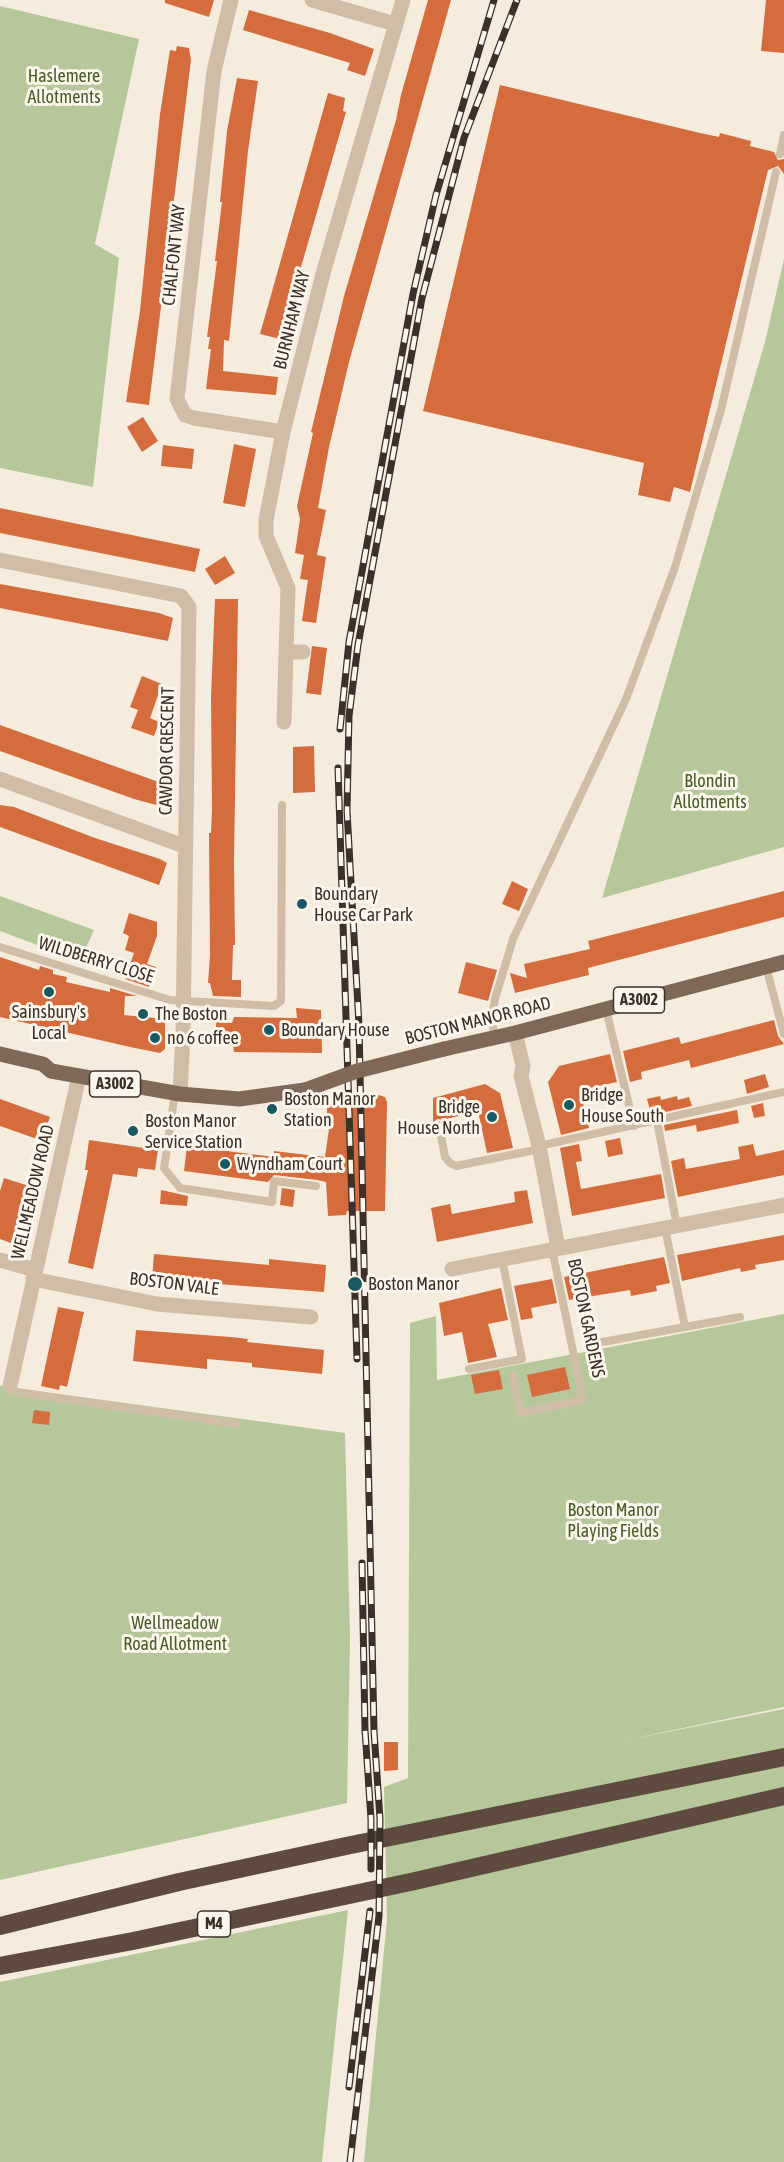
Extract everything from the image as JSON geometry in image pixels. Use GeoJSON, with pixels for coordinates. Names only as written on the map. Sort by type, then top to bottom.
{"type":"FeatureCollection","features":[{"type":"Feature","properties":{"kind":"highway"},"geometry":{"type":"LineString","coordinates":[[0,1926],[179,1882],[346,1846],[784,1757]]}},
{"type":"Feature","properties":{"kind":"highway","name":"M4"},"geometry":{"type":"LineString","coordinates":[[0,1966],[133,1941],[415,1881],[784,1796]]}},
{"type":"Feature","properties":{"kind":"main road","name":"BOSTON MANOR ROAD"},"geometry":{"type":"LineString","coordinates":[[177,1094],[239,1099],[305,1090],[357,1071],[515,1033],[784,962]]}},
{"type":"Feature","properties":{"kind":"main road","name":"A3002"},"geometry":{"type":"LineString","coordinates":[[0,1054],[43,1064],[51,1071],[177,1094]]}},
{"type":"Feature","properties":{"kind":"street","name":"CHALFONT WAY"},"geometry":{"type":"LineString","coordinates":[[231,0],[214,71],[177,399],[185,415],[194,418],[283,432]]}},
{"type":"Feature","properties":{"kind":"street"},"geometry":{"type":"LineString","coordinates":[[312,0],[395,24]]}},
{"type":"Feature","properties":{"kind":"street","name":"BURNHAM WAY"},"geometry":{"type":"LineString","coordinates":[[284,722],[288,588],[266,536],[266,520],[283,432],[324,270],[403,0]]}},
{"type":"Feature","properties":{"kind":"street","name":"CAWDOR CRESCENT"},"geometry":{"type":"LineString","coordinates":[[0,560],[181,596],[187,601],[189,607],[183,1001],[177,1094]]}},
{"type":"Feature","properties":{"kind":"street"},"geometry":{"type":"LineString","coordinates":[[286,652],[303,652]]}},
{"type":"Feature","properties":{"kind":"street"},"geometry":{"type":"LineString","coordinates":[[0,779],[184,846]]}},
{"type":"Feature","properties":{"kind":"street","name":"BOSTON GARDENS"},"geometry":{"type":"LineString","coordinates":[[515,1033],[523,1066],[521,1076],[540,1147],[555,1249]]}},
{"type":"Feature","properties":{"kind":"street","name":"WELLMEADOW ROAD"},"geometry":{"type":"LineString","coordinates":[[10,1386],[79,1076]]}},
{"type":"Feature","properties":{"kind":"street","name":"BOSTON GARDENS"},"geometry":{"type":"LineString","coordinates":[[452,1269],[784,1205]]}},
{"type":"Feature","properties":{"kind":"street","name":"BOSTON VALE"},"geometry":{"type":"LineString","coordinates":[[0,1260],[34,1275],[157,1304],[311,1317]]}},
{"type":"Feature","properties":{"kind":"lane"},"geometry":{"type":"LineString","coordinates":[[780,154],[784,135]]}},
{"type":"Feature","properties":{"kind":"lane"},"geometry":{"type":"LineString","coordinates":[[494,1038],[492,1017],[495,999],[513,939],[626,699],[675,567],[721,410],[776,172]]}},
{"type":"Feature","properties":{"kind":"lane","name":"WILDBERRY CLOSE"},"geometry":{"type":"LineString","coordinates":[[0,947],[82,975],[170,1000],[274,1006],[281,1001],[282,805]]}},
{"type":"Feature","properties":{"kind":"lane"},"geometry":{"type":"LineString","coordinates":[[766,967],[784,1034]]}},
{"type":"Feature","properties":{"kind":"lane"},"geometry":{"type":"LineString","coordinates":[[606,1009],[634,1126]]}},
{"type":"Feature","properties":{"kind":"lane"},"geometry":{"type":"LineString","coordinates":[[439,1125],[446,1156],[450,1163],[456,1166],[784,1092]]}},
{"type":"Feature","properties":{"kind":"lane"},"geometry":{"type":"LineString","coordinates":[[177,1094],[164,1168],[180,1188],[272,1202],[274,1181],[316,1186]]}},
{"type":"Feature","properties":{"kind":"lane"},"geometry":{"type":"LineString","coordinates":[[657,1121],[685,1327]]}},
{"type":"Feature","properties":{"kind":"lane","name":"BOSTON GARDENS"},"geometry":{"type":"LineString","coordinates":[[513,1375],[520,1413],[583,1400],[555,1249]]}},
{"type":"Feature","properties":{"kind":"lane"},"geometry":{"type":"LineString","coordinates":[[469,1369],[522,1359],[502,1259]]}},
{"type":"Feature","properties":{"kind":"lane"},"geometry":{"type":"LineString","coordinates":[[597,1343],[740,1317]]}},
{"type":"Feature","properties":{"kind":"lane"},"geometry":{"type":"LineString","coordinates":[[10,1386],[10,1391],[238,1424]]}},
{"type":"Feature","properties":{"kind":"green space","name":"Haslemere Allotments"},"geometry":{"type":"Polygon","coordinates":[[[0,6],[139,39],[95,244],[119,258],[93,487],[0,468],[0,6]]]}},
{"type":"Feature","properties":{"kind":"green space","name":"Blondin Allotments"},"geometry":{"type":"Polygon","coordinates":[[[784,259],[784,847],[602,898],[765,342],[784,259]]]}},
{"type":"Feature","properties":{"kind":"green space"},"geometry":{"type":"Polygon","coordinates":[[[0,896],[94,930],[80,961],[0,931],[0,896]]]}},
{"type":"Feature","properties":{"kind":"green space","name":"Boston Manor Playing Fields"},"geometry":{"type":"Polygon","coordinates":[[[784,1314],[784,1707],[626,1740],[784,1709],[784,2162],[364,2162],[387,1919],[384,1787],[408,1778],[410,1323],[436,1316],[437,1380],[784,1314]]]}},
{"type":"Feature","properties":{"kind":"green space","name":"Wellmeadow Road Allotment"},"geometry":{"type":"Polygon","coordinates":[[[0,1386],[345,1433],[350,1638],[347,1803],[0,1880],[0,1386]]]}},
{"type":"Feature","properties":{"kind":"green space"},"geometry":{"type":"Polygon","coordinates":[[[348,1910],[322,2162],[0,2162],[0,1982],[348,1910]]]}},
{"type":"Feature","properties":{"kind":"building"},"geometry":{"type":"Polygon","coordinates":[[[165,0],[214,0],[209,17],[165,3],[165,0]]]}},
{"type":"Feature","properties":{"kind":"building"},"geometry":{"type":"Polygon","coordinates":[[[428,0],[451,0],[349,362],[329,447],[318,508],[326,510],[317,555],[326,557],[316,623],[302,621],[308,580],[300,579],[304,555],[295,553],[300,519],[297,506],[313,433],[311,432],[344,296],[396,120],[428,0]]]}},
{"type":"Feature","properties":{"kind":"building"},"geometry":{"type":"Polygon","coordinates":[[[766,0],[784,0],[784,53],[761,51],[766,0]]]}},
{"type":"Feature","properties":{"kind":"building"},"geometry":{"type":"Polygon","coordinates":[[[249,10],[330,33],[374,49],[365,76],[347,70],[350,63],[243,30],[249,10]]]}},
{"type":"Feature","properties":{"kind":"building"},"geometry":{"type":"Polygon","coordinates":[[[177,46],[189,48],[191,60],[149,405],[126,402],[140,311],[160,114],[170,50],[176,51],[177,46]]]}},
{"type":"Feature","properties":{"kind":"building"},"geometry":{"type":"Polygon","coordinates":[[[237,78],[258,81],[248,151],[229,341],[224,340],[223,371],[278,377],[276,395],[206,389],[211,349],[208,349],[210,337],[207,337],[217,261],[215,261],[227,131],[237,78]]]}},
{"type":"Feature","properties":{"kind":"building"},"geometry":{"type":"Polygon","coordinates":[[[500,85],[700,133],[719,137],[720,133],[751,141],[750,146],[774,152],[778,160],[784,159],[784,174],[778,166],[768,170],[690,492],[674,487],[670,502],[638,495],[644,463],[423,411],[500,85]]]}},
{"type":"Feature","properties":{"kind":"building"},"geometry":{"type":"Polygon","coordinates":[[[328,93],[345,98],[343,111],[346,112],[301,267],[296,273],[288,299],[291,300],[291,307],[280,339],[260,334],[328,93]]]}},
{"type":"Feature","properties":{"kind":"building"},"geometry":{"type":"Polygon","coordinates":[[[143,417],[158,441],[142,452],[127,427],[143,417]]]}},
{"type":"Feature","properties":{"kind":"building"},"geometry":{"type":"Polygon","coordinates":[[[234,444],[256,449],[245,507],[223,503],[234,444]]]}},
{"type":"Feature","properties":{"kind":"building"},"geometry":{"type":"Polygon","coordinates":[[[163,445],[194,449],[192,469],[161,466],[163,445]]]}},
{"type":"Feature","properties":{"kind":"building"},"geometry":{"type":"Polygon","coordinates":[[[0,508],[200,549],[195,572],[0,533],[0,508]]]}},
{"type":"Feature","properties":{"kind":"building"},"geometry":{"type":"Polygon","coordinates":[[[225,556],[235,573],[215,585],[205,569],[225,556]]]}},
{"type":"Feature","properties":{"kind":"building"},"geometry":{"type":"Polygon","coordinates":[[[0,584],[159,613],[173,618],[168,641],[0,608],[0,584]]]}},
{"type":"Feature","properties":{"kind":"building"},"geometry":{"type":"Polygon","coordinates":[[[215,599],[238,599],[235,945],[233,945],[232,980],[241,980],[241,997],[213,996],[210,983],[208,983],[210,956],[209,833],[211,833],[212,809],[211,697],[215,599]]]}},
{"type":"Feature","properties":{"kind":"building"},"geometry":{"type":"Polygon","coordinates":[[[312,646],[327,648],[321,695],[306,693],[312,646]]]}},
{"type":"Feature","properties":{"kind":"building"},"geometry":{"type":"Polygon","coordinates":[[[142,676],[162,684],[150,718],[159,722],[154,736],[131,728],[138,710],[130,707],[142,676]]]}},
{"type":"Feature","properties":{"kind":"building"},"geometry":{"type":"Polygon","coordinates":[[[0,725],[167,785],[160,806],[134,799],[0,751],[0,725]]]}},
{"type":"Feature","properties":{"kind":"building"},"geometry":{"type":"Polygon","coordinates":[[[314,746],[315,792],[293,793],[293,747],[314,746]]]}},
{"type":"Feature","properties":{"kind":"building"},"geometry":{"type":"Polygon","coordinates":[[[0,805],[14,807],[95,838],[160,859],[167,863],[159,885],[0,827],[0,805]]]}},
{"type":"Feature","properties":{"kind":"building"},"geometry":{"type":"Polygon","coordinates":[[[512,881],[528,889],[519,911],[502,904],[512,881]]]}},
{"type":"Feature","properties":{"kind":"building"},"geometry":{"type":"Polygon","coordinates":[[[784,891],[784,917],[588,968],[589,975],[515,993],[510,973],[527,978],[524,964],[590,949],[588,941],[784,891]]]}},
{"type":"Feature","properties":{"kind":"building"},"geometry":{"type":"Polygon","coordinates":[[[129,913],[157,922],[157,936],[147,964],[156,967],[149,987],[125,979],[134,953],[125,950],[129,936],[123,933],[129,913]]]}},
{"type":"Feature","properties":{"kind":"building"},"geometry":{"type":"Polygon","coordinates":[[[0,957],[39,970],[40,966],[53,970],[53,974],[67,977],[66,982],[110,992],[110,988],[137,996],[125,996],[124,1015],[165,1019],[165,1049],[160,1053],[0,1017],[0,957]]]}},
{"type":"Feature","properties":{"kind":"building"},"geometry":{"type":"Polygon","coordinates":[[[466,962],[497,970],[488,1001],[458,993],[466,962]]]}},
{"type":"Feature","properties":{"kind":"building","name":"Boundary House"},"geometry":{"type":"Polygon","coordinates":[[[296,1008],[321,1010],[322,1053],[234,1052],[232,1036],[216,1037],[216,1022],[232,1023],[234,1017],[297,1018],[296,1008]]]}},
{"type":"Feature","properties":{"kind":"building"},"geometry":{"type":"Polygon","coordinates":[[[774,1020],[778,1036],[784,1044],[691,1068],[689,1060],[641,1072],[642,1079],[630,1082],[623,1051],[679,1037],[681,1044],[774,1020]]]}},
{"type":"Feature","properties":{"kind":"building","name":"Bridge House South"},"geometry":{"type":"Polygon","coordinates":[[[610,1054],[617,1082],[580,1090],[589,1128],[561,1135],[548,1082],[559,1066],[610,1054]]]}},
{"type":"Feature","properties":{"kind":"building"},"geometry":{"type":"Polygon","coordinates":[[[765,1074],[769,1087],[747,1094],[744,1080],[765,1074]]]}},
{"type":"Feature","properties":{"kind":"building","name":"Bridge House North"},"geometry":{"type":"Polygon","coordinates":[[[485,1084],[500,1093],[513,1148],[487,1153],[478,1111],[443,1120],[437,1119],[433,1123],[433,1098],[485,1084]]]}},
{"type":"Feature","properties":{"kind":"building"},"geometry":{"type":"Polygon","coordinates":[[[376,1094],[385,1097],[387,1102],[385,1211],[347,1211],[346,1215],[328,1216],[326,1182],[317,1180],[274,1175],[268,1182],[184,1171],[187,1146],[274,1157],[274,1151],[325,1157],[330,1122],[327,1122],[327,1108],[336,1103],[364,1103],[376,1094]]]}},
{"type":"Feature","properties":{"kind":"building"},"geometry":{"type":"Polygon","coordinates":[[[660,1096],[661,1100],[677,1096],[678,1100],[689,1097],[692,1106],[639,1118],[637,1112],[650,1110],[647,1099],[660,1096]]]}},
{"type":"Feature","properties":{"kind":"building"},"geometry":{"type":"Polygon","coordinates":[[[0,1099],[50,1117],[44,1134],[39,1133],[37,1139],[0,1126],[0,1099]]]}},
{"type":"Feature","properties":{"kind":"building"},"geometry":{"type":"Polygon","coordinates":[[[763,1103],[765,1116],[754,1118],[751,1106],[763,1103]]]}},
{"type":"Feature","properties":{"kind":"building"},"geometry":{"type":"Polygon","coordinates":[[[737,1110],[739,1123],[697,1132],[696,1125],[665,1131],[664,1125],[737,1110]]]}},
{"type":"Feature","properties":{"kind":"building"},"geometry":{"type":"Polygon","coordinates":[[[620,1138],[623,1154],[608,1157],[605,1141],[620,1138]]]}},
{"type":"Feature","properties":{"kind":"building"},"geometry":{"type":"Polygon","coordinates":[[[89,1140],[158,1150],[155,1170],[138,1168],[137,1177],[113,1174],[93,1269],[68,1263],[88,1170],[85,1170],[89,1140]]]}},
{"type":"Feature","properties":{"kind":"building"},"geometry":{"type":"Polygon","coordinates":[[[579,1144],[582,1161],[576,1162],[581,1189],[661,1174],[665,1198],[572,1216],[560,1148],[579,1144]]]}},
{"type":"Feature","properties":{"kind":"building"},"geometry":{"type":"Polygon","coordinates":[[[753,1144],[756,1156],[784,1150],[784,1175],[678,1197],[671,1161],[684,1158],[686,1169],[740,1159],[738,1147],[753,1144]]]}},
{"type":"Feature","properties":{"kind":"building"},"geometry":{"type":"Polygon","coordinates":[[[4,1178],[29,1186],[11,1243],[0,1239],[0,1191],[4,1178]]]}},
{"type":"Feature","properties":{"kind":"building"},"geometry":{"type":"Polygon","coordinates":[[[282,1188],[295,1190],[293,1207],[280,1205],[282,1188]]]}},
{"type":"Feature","properties":{"kind":"building"},"geometry":{"type":"Polygon","coordinates":[[[161,1190],[188,1196],[187,1206],[160,1204],[161,1190]]]}},
{"type":"Feature","properties":{"kind":"building"},"geometry":{"type":"Polygon","coordinates":[[[527,1190],[533,1223],[437,1242],[431,1208],[450,1204],[452,1214],[515,1202],[514,1192],[527,1190]]]}},
{"type":"Feature","properties":{"kind":"building"},"geometry":{"type":"Polygon","coordinates":[[[784,1235],[784,1260],[755,1265],[756,1269],[741,1272],[740,1268],[682,1281],[677,1255],[784,1235]]]}},
{"type":"Feature","properties":{"kind":"building"},"geometry":{"type":"Polygon","coordinates":[[[154,1254],[269,1265],[269,1259],[326,1265],[324,1292],[152,1279],[154,1254]]]}},
{"type":"Feature","properties":{"kind":"building"},"geometry":{"type":"Polygon","coordinates":[[[664,1257],[670,1283],[656,1286],[657,1291],[631,1296],[630,1290],[569,1300],[564,1277],[664,1257]]]}},
{"type":"Feature","properties":{"kind":"building"},"geometry":{"type":"Polygon","coordinates":[[[552,1279],[557,1303],[531,1308],[533,1318],[521,1320],[514,1286],[552,1279]]]}},
{"type":"Feature","properties":{"kind":"building"},"geometry":{"type":"Polygon","coordinates":[[[501,1288],[508,1320],[488,1324],[497,1357],[468,1363],[462,1332],[444,1336],[439,1303],[501,1288]]]}},
{"type":"Feature","properties":{"kind":"building"},"geometry":{"type":"Polygon","coordinates":[[[58,1307],[84,1312],[67,1387],[60,1385],[59,1390],[41,1386],[58,1307]]]}},
{"type":"Feature","properties":{"kind":"building"},"geometry":{"type":"Polygon","coordinates":[[[136,1330],[231,1337],[248,1339],[247,1342],[324,1350],[322,1374],[252,1367],[252,1363],[207,1359],[207,1369],[133,1361],[136,1330]]]}},
{"type":"Feature","properties":{"kind":"building"},"geometry":{"type":"Polygon","coordinates":[[[565,1367],[570,1389],[532,1397],[527,1375],[565,1367]]]}},
{"type":"Feature","properties":{"kind":"building"},"geometry":{"type":"Polygon","coordinates":[[[499,1370],[503,1389],[475,1394],[471,1375],[499,1370]]]}},
{"type":"Feature","properties":{"kind":"building"},"geometry":{"type":"Polygon","coordinates":[[[34,1410],[50,1412],[49,1425],[32,1423],[34,1410]]]}},
{"type":"Feature","properties":{"kind":"building"},"geometry":{"type":"Polygon","coordinates":[[[384,1742],[398,1742],[398,1770],[384,1771],[384,1742]]]}},
{"type":"Feature","properties":{"kind":"railway"},"geometry":{"type":"LineString","coordinates":[[340,729],[349,642],[413,294],[436,195],[494,0]]}},
{"type":"Feature","properties":{"kind":"railway"},"geometry":{"type":"LineString","coordinates":[[350,2162],[379,1916],[380,1819],[374,1731],[359,1025],[347,811],[349,716],[358,645],[422,298],[464,138],[517,0]]}},
{"type":"Feature","properties":{"kind":"railway"},"geometry":{"type":"LineString","coordinates":[[338,768],[357,1359]]}},
{"type":"Feature","properties":{"kind":"railway"},"geometry":{"type":"LineString","coordinates":[[362,1563],[365,1730],[371,1819],[371,1869]]}},
{"type":"Feature","properties":{"kind":"railway"},"geometry":{"type":"LineString","coordinates":[[349,2087],[370,1911]]}},
{"type":"Feature","properties":{"kind":"place","name":"Boundary House Car Park"},"geometry":{"type":"Point","coordinates":[302,904]}},
{"type":"Feature","properties":{"kind":"place","name":"Sainsbury's Local"},"geometry":{"type":"Point","coordinates":[49,992]}},
{"type":"Feature","properties":{"kind":"place","name":"The Boston"},"geometry":{"type":"Point","coordinates":[143,1014]}},
{"type":"Feature","properties":{"kind":"place","name":"Boundary House"},"geometry":{"type":"Point","coordinates":[269,1030]}},
{"type":"Feature","properties":{"kind":"place","name":"no 6 coffee"},"geometry":{"type":"Point","coordinates":[155,1038]}},
{"type":"Feature","properties":{"kind":"place","name":"Bridge House South"},"geometry":{"type":"Point","coordinates":[569,1105]}},
{"type":"Feature","properties":{"kind":"place","name":"Boston Manor Station"},"geometry":{"type":"Point","coordinates":[272,1109]}},
{"type":"Feature","properties":{"kind":"place","name":"Bridge House North"},"geometry":{"type":"Point","coordinates":[492,1117]}},
{"type":"Feature","properties":{"kind":"place","name":"Boston Manor Service Station"},"geometry":{"type":"Point","coordinates":[133,1131]}},
{"type":"Feature","properties":{"kind":"place","name":"Wyndham Court"},"geometry":{"type":"Point","coordinates":[225,1164]}},
{"type":"Feature","properties":{"kind":"place","name":"Boston Manor"},"geometry":{"type":"Point","coordinates":[355,1284]}}]}
